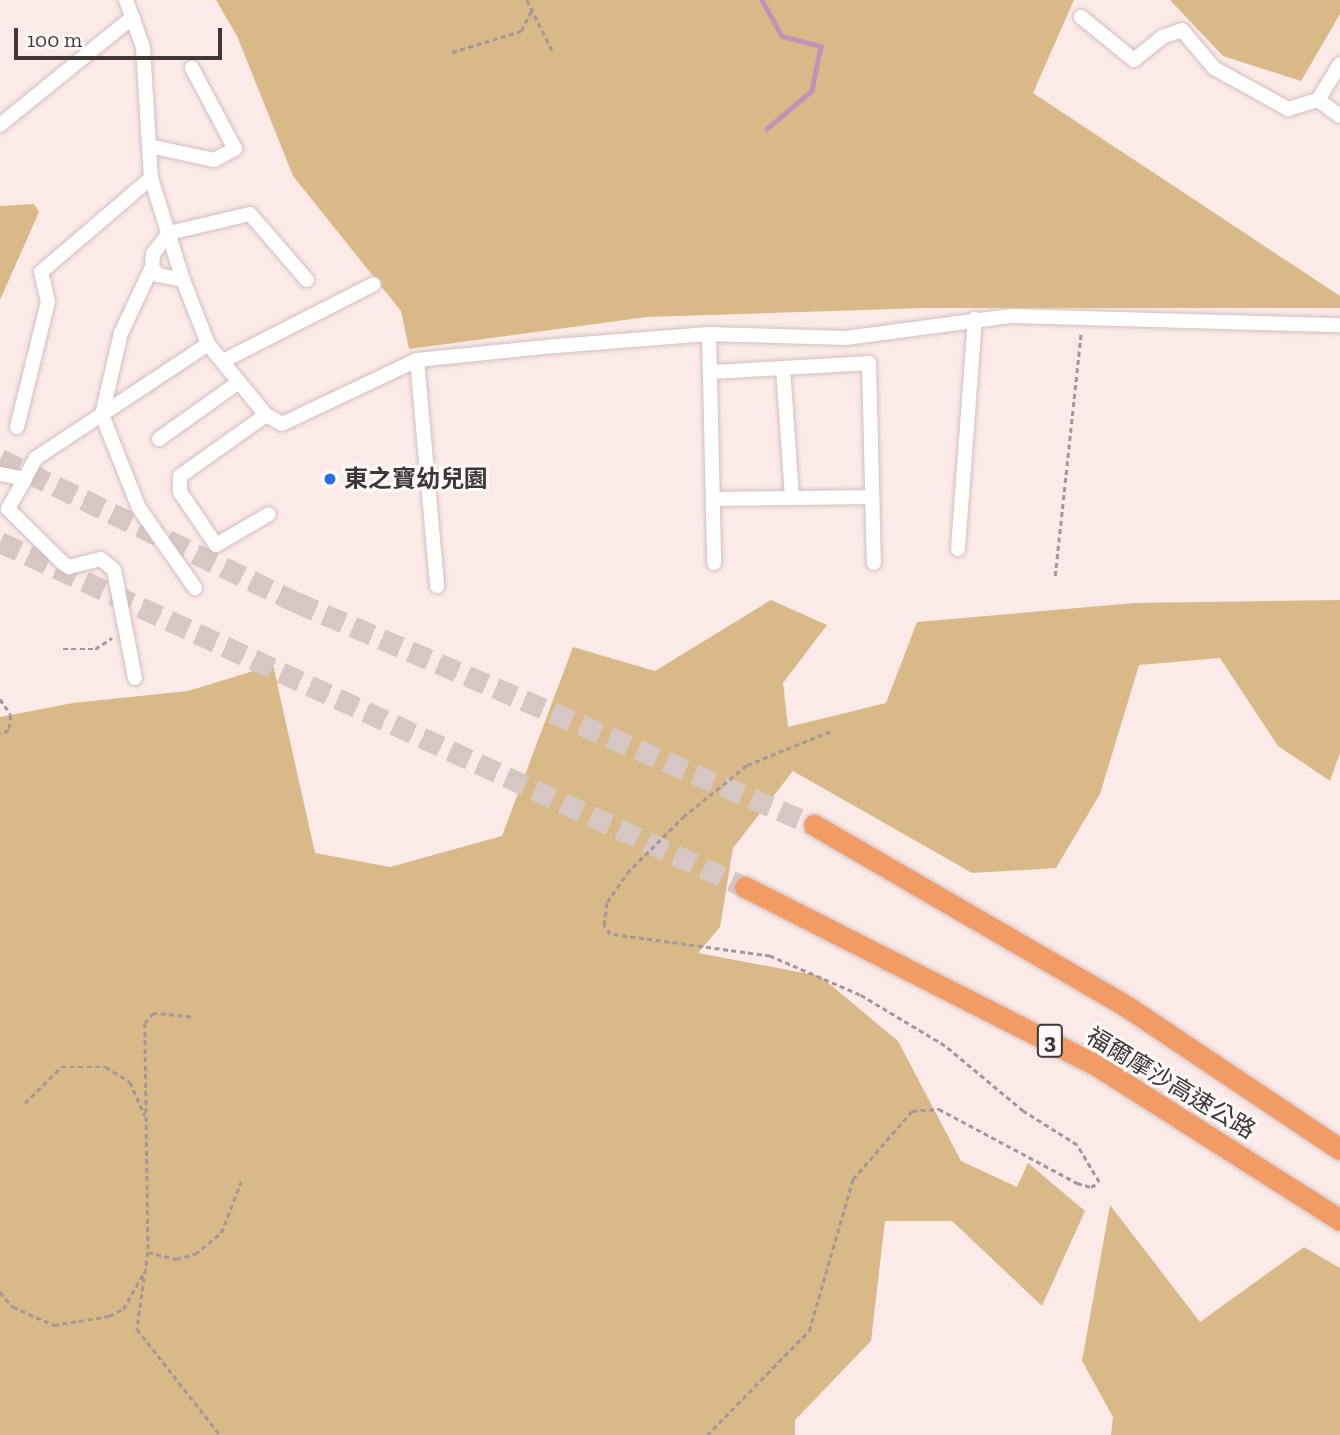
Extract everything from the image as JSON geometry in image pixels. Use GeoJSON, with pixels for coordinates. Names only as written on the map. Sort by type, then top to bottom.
{"type":"FeatureCollection","features":[{"type":"Feature","properties":{"kind":"highway","name":"福爾摩沙高速公路"},"geometry":{"type":"LineString","coordinates":[[814,825],[1126,1006],[1340,1149]]}},
{"type":"Feature","properties":{"kind":"highway","name":"福爾摩沙高速公路"},"geometry":{"type":"LineString","coordinates":[[745,887],[1096,1066],[1340,1220]]}},
{"type":"Feature","properties":{"kind":"street"},"geometry":{"type":"LineString","coordinates":[[126,0],[143,47],[151,178],[183,280],[208,344],[266,415],[282,424],[416,360],[709,334],[846,338],[895,335],[975,319],[1083,318],[1340,325]]}},
{"type":"Feature","properties":{"kind":"street"},"geometry":{"type":"LineString","coordinates":[[0,125],[133,17]]}},
{"type":"Feature","properties":{"kind":"street"},"geometry":{"type":"LineString","coordinates":[[1081,17],[1134,60],[1162,37],[1182,30],[1214,68],[1288,109],[1318,100],[1340,64]]}},
{"type":"Feature","properties":{"kind":"street"},"geometry":{"type":"LineString","coordinates":[[149,146],[214,160],[235,149],[192,68]]}},
{"type":"Feature","properties":{"kind":"street"},"geometry":{"type":"LineString","coordinates":[[1318,100],[1340,116]]}},
{"type":"Feature","properties":{"kind":"street"},"geometry":{"type":"LineString","coordinates":[[17,427],[48,302],[41,272],[151,178]]}},
{"type":"Feature","properties":{"kind":"street"},"geometry":{"type":"LineString","coordinates":[[195,588],[139,508],[102,415],[121,333],[152,267],[153,254],[169,233],[250,214],[307,280]]}},
{"type":"Feature","properties":{"kind":"street"},"geometry":{"type":"LineString","coordinates":[[152,267],[158,275],[183,280]]}},
{"type":"Feature","properties":{"kind":"street"},"geometry":{"type":"LineString","coordinates":[[223,361],[374,284]]}},
{"type":"Feature","properties":{"kind":"street"},"geometry":{"type":"LineString","coordinates":[[958,550],[975,319]]}},
{"type":"Feature","properties":{"kind":"street"},"geometry":{"type":"LineString","coordinates":[[709,334],[714,563]]}},
{"type":"Feature","properties":{"kind":"street"},"geometry":{"type":"LineString","coordinates":[[135,678],[114,570],[101,559],[69,567],[8,509],[36,458],[208,344]]}},
{"type":"Feature","properties":{"kind":"street"},"geometry":{"type":"LineString","coordinates":[[416,360],[437,586]]}},
{"type":"Feature","properties":{"kind":"street"},"geometry":{"type":"LineString","coordinates":[[710,372],[869,363],[874,563]]}},
{"type":"Feature","properties":{"kind":"street"},"geometry":{"type":"LineString","coordinates":[[783,368],[792,498]]}},
{"type":"Feature","properties":{"kind":"street"},"geometry":{"type":"LineString","coordinates":[[159,439],[239,382]]}},
{"type":"Feature","properties":{"kind":"street"},"geometry":{"type":"LineString","coordinates":[[266,415],[180,476],[180,492],[216,545],[269,514]]}},
{"type":"Feature","properties":{"kind":"street"},"geometry":{"type":"LineString","coordinates":[[0,474],[25,478]]}},
{"type":"Feature","properties":{"kind":"street"},"geometry":{"type":"LineString","coordinates":[[0,514],[25,478]]}},
{"type":"Feature","properties":{"kind":"street"},"geometry":{"type":"LineString","coordinates":[[713,499],[872,496]]}},
{"type":"Feature","properties":{"kind":"path"},"geometry":{"type":"LineString","coordinates":[[527,0],[553,52]]}},
{"type":"Feature","properties":{"kind":"path"},"geometry":{"type":"LineString","coordinates":[[452,52],[521,31],[532,9]]}},
{"type":"Feature","properties":{"kind":"path"},"geometry":{"type":"LineString","coordinates":[[1055,576],[1083,318]]}},
{"type":"Feature","properties":{"kind":"path"},"geometry":{"type":"LineString","coordinates":[[63,649],[95,649],[125,629]]}},
{"type":"Feature","properties":{"kind":"path"},"geometry":{"type":"LineString","coordinates":[[0,699],[10,715],[9,731],[0,733]]}},
{"type":"Feature","properties":{"kind":"path"},"geometry":{"type":"LineString","coordinates":[[707,1435],[809,1331],[853,1180],[912,1111],[939,1109],[1077,1183],[1091,1187],[1099,1182],[1077,1145],[1023,1111],[945,1046],[860,995],[770,956],[610,934],[604,925],[607,902],[627,873],[683,817],[747,765],[831,731]]}},
{"type":"Feature","properties":{"kind":"path"},"geometry":{"type":"LineString","coordinates":[[191,1017],[154,1013],[145,1023],[148,1252],[137,1329],[220,1435]]}},
{"type":"Feature","properties":{"kind":"path"},"geometry":{"type":"LineString","coordinates":[[25,1103],[61,1067],[106,1067],[130,1082],[146,1117]]}},
{"type":"Feature","properties":{"kind":"path"},"geometry":{"type":"LineString","coordinates":[[148,1252],[176,1259],[195,1254],[221,1233],[241,1182]]}},
{"type":"Feature","properties":{"kind":"path"},"geometry":{"type":"LineString","coordinates":[[0,1292],[13,1307],[54,1325],[109,1316],[123,1309],[145,1272]]}},
{"type":"Feature","properties":{"kind":"shaded area"},"geometry":{"type":"Polygon","coordinates":[[[216,0],[1074,0],[1033,93],[1340,296],[1340,308],[923,308],[647,317],[409,349],[401,311],[293,176],[237,36],[216,0]]]}},
{"type":"Feature","properties":{"kind":"shaded area"},"geometry":{"type":"Polygon","coordinates":[[[1170,0],[1340,0],[1340,14],[1301,81],[1223,56],[1170,0]]]}},
{"type":"Feature","properties":{"kind":"shaded area"},"geometry":{"type":"Polygon","coordinates":[[[34,204],[39,212],[0,300],[0,206],[34,204]]]}},
{"type":"Feature","properties":{"kind":"shaded area"},"geometry":{"type":"Polygon","coordinates":[[[771,600],[827,625],[783,683],[788,727],[886,703],[917,622],[1135,603],[1340,600],[1340,753],[1330,781],[1278,746],[1220,658],[1139,665],[1100,794],[1056,868],[972,873],[793,771],[733,848],[720,927],[698,953],[820,976],[898,1041],[961,1161],[1017,1187],[1028,1163],[1085,1211],[1042,1306],[952,1221],[885,1221],[871,1341],[795,1420],[795,1435],[0,1435],[0,717],[73,703],[188,691],[273,665],[315,853],[390,867],[502,836],[573,647],[655,671],[771,600]]]}},
{"type":"Feature","properties":{"kind":"shaded area"},"geometry":{"type":"Polygon","coordinates":[[[1110,1205],[1200,1322],[1304,1247],[1340,1268],[1340,1435],[1111,1435],[1113,1417],[1082,1361],[1110,1205]]]}},
{"type":"Feature","properties":{"kind":"waterway"},"geometry":{"type":"LineString","coordinates":[[762,0],[782,36],[821,46],[812,91],[767,129]]}},
{"type":"Feature","properties":{"kind":"tunnel"},"geometry":{"type":"LineString","coordinates":[[0,459],[296,602],[814,825]]}},
{"type":"Feature","properties":{"kind":"tunnel"},"geometry":{"type":"LineString","coordinates":[[0,542],[745,887]]}},
{"type":"Feature","properties":{"kind":"place","name":"東之寶幼兒園"},"geometry":{"type":"Point","coordinates":[330,479]}}]}
